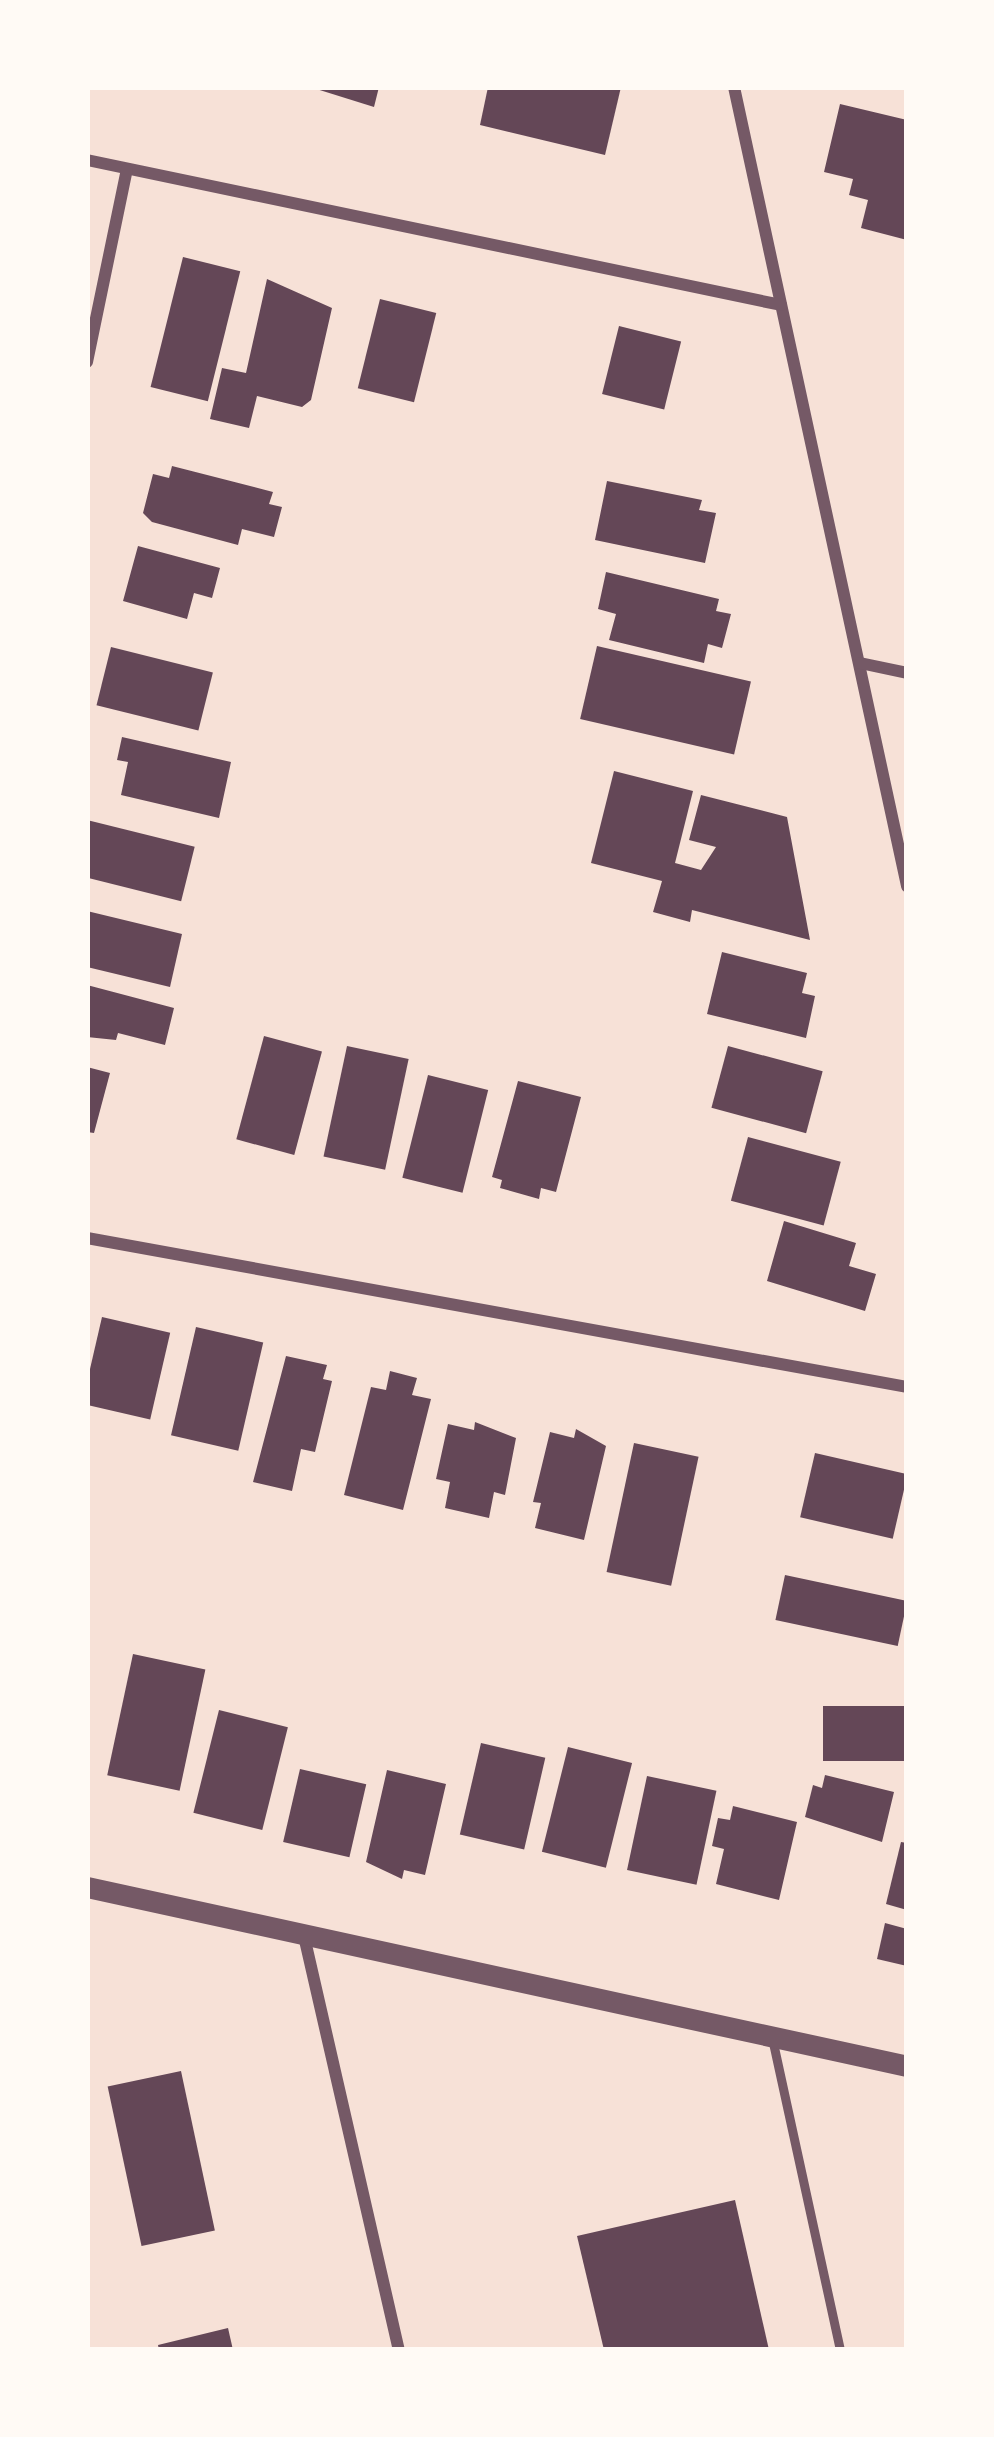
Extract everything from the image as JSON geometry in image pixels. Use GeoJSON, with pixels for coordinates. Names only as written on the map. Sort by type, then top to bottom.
{"type":"FeatureCollection","features":[{"type":"Feature","properties":{"kind":"street"},"geometry":{"type":"LineString","coordinates":[[734,87],[907,886]]}},
{"type":"Feature","properties":{"kind":"street"},"geometry":{"type":"LineString","coordinates":[[87,160],[781,305]]}},
{"type":"Feature","properties":{"kind":"street"},"geometry":{"type":"LineString","coordinates":[[87,362],[127,169]]}},
{"type":"Feature","properties":{"kind":"street"},"geometry":{"type":"LineString","coordinates":[[860,663],[907,673]]}},
{"type":"Feature","properties":{"kind":"street"},"geometry":{"type":"LineString","coordinates":[[87,1238],[907,1387]]}},
{"type":"Feature","properties":{"kind":"street"},"geometry":{"type":"LineString","coordinates":[[87,1887],[907,2066]]}},
{"type":"Feature","properties":{"kind":"street"},"geometry":{"type":"LineString","coordinates":[[304,1936],[400,2350]]}},
{"type":"Feature","properties":{"kind":"lane"},"geometry":{"type":"LineString","coordinates":[[772,2038],[840,2350]]}},
{"type":"Feature","properties":{"kind":"building"},"geometry":{"type":"Polygon","coordinates":[[[310,87],[379,87],[374,107],[310,87]]]}},
{"type":"Feature","properties":{"kind":"building"},"geometry":{"type":"Polygon","coordinates":[[[488,87],[621,87],[605,155],[480,125],[488,87]]]}},
{"type":"Feature","properties":{"kind":"building"},"geometry":{"type":"Polygon","coordinates":[[[840,104],[907,120],[907,240],[861,228],[868,200],[849,195],[853,179],[824,172],[840,104]]]}},
{"type":"Feature","properties":{"kind":"building"},"geometry":{"type":"Polygon","coordinates":[[[183,257],[240,271],[208,401],[151,387],[183,257]]]}},
{"type":"Feature","properties":{"kind":"building"},"geometry":{"type":"Polygon","coordinates":[[[267,279],[332,308],[311,400],[302,407],[257,396],[249,428],[210,419],[222,368],[246,373],[267,279]]]}},
{"type":"Feature","properties":{"kind":"building"},"geometry":{"type":"Polygon","coordinates":[[[380,299],[436,313],[414,402],[358,388],[380,299]]]}},
{"type":"Feature","properties":{"kind":"building"},"geometry":{"type":"Polygon","coordinates":[[[619,326],[681,341],[664,409],[602,394],[619,326]]]}},
{"type":"Feature","properties":{"kind":"building"},"geometry":{"type":"Polygon","coordinates":[[[172,466],[273,492],[269,504],[282,507],[274,537],[242,529],[238,545],[152,522],[143,513],[153,474],[169,478],[172,466]]]}},
{"type":"Feature","properties":{"kind":"building"},"geometry":{"type":"Polygon","coordinates":[[[607,481],[702,500],[699,510],[716,513],[705,563],[595,540],[607,481]]]}},
{"type":"Feature","properties":{"kind":"building"},"geometry":{"type":"Polygon","coordinates":[[[138,546],[220,568],[212,598],[194,593],[187,619],[123,601],[138,546]]]}},
{"type":"Feature","properties":{"kind":"building"},"geometry":{"type":"Polygon","coordinates":[[[606,572],[719,599],[716,611],[731,614],[722,648],[708,644],[704,663],[609,640],[616,614],[598,609],[606,572]]]}},
{"type":"Feature","properties":{"kind":"building"},"geometry":{"type":"Polygon","coordinates":[[[597,646],[751,682],[734,755],[580,719],[597,646]]]}},
{"type":"Feature","properties":{"kind":"building"},"geometry":{"type":"Polygon","coordinates":[[[111,647],[213,672],[198,731],[96,705],[111,647]]]}},
{"type":"Feature","properties":{"kind":"building"},"geometry":{"type":"Polygon","coordinates":[[[122,737],[231,762],[219,818],[121,795],[128,762],[117,760],[122,737]]]}},
{"type":"Feature","properties":{"kind":"building"},"geometry":{"type":"Polygon","coordinates":[[[614,771],[693,791],[675,863],[701,870],[716,847],[689,840],[701,795],[787,817],[810,940],[692,910],[690,922],[653,912],[662,881],[591,863],[614,771]]]}},
{"type":"Feature","properties":{"kind":"building"},"geometry":{"type":"Polygon","coordinates":[[[87,820],[195,847],[181,901],[87,878],[87,820]]]}},
{"type":"Feature","properties":{"kind":"building"},"geometry":{"type":"Polygon","coordinates":[[[87,911],[182,934],[170,987],[87,967],[87,911]]]}},
{"type":"Feature","properties":{"kind":"building"},"geometry":{"type":"Polygon","coordinates":[[[722,952],[807,973],[802,993],[815,996],[806,1038],[707,1014],[722,952]]]}},
{"type":"Feature","properties":{"kind":"building"},"geometry":{"type":"Polygon","coordinates":[[[87,985],[174,1008],[165,1045],[118,1033],[116,1040],[87,1037],[87,985]]]}},
{"type":"Feature","properties":{"kind":"building"},"geometry":{"type":"Polygon","coordinates":[[[264,1036],[322,1052],[294,1155],[236,1139],[264,1036]]]}},
{"type":"Feature","properties":{"kind":"building"},"geometry":{"type":"Polygon","coordinates":[[[347,1046],[409,1059],[385,1170],[324,1157],[347,1046]]]}},
{"type":"Feature","properties":{"kind":"building"},"geometry":{"type":"Polygon","coordinates":[[[728,1046],[823,1071],[806,1133],[711,1108],[728,1046]]]}},
{"type":"Feature","properties":{"kind":"building"},"geometry":{"type":"Polygon","coordinates":[[[87,1067],[110,1073],[94,1133],[87,1132],[87,1067]]]}},
{"type":"Feature","properties":{"kind":"building"},"geometry":{"type":"Polygon","coordinates":[[[428,1075],[488,1090],[463,1193],[402,1178],[428,1075]]]}},
{"type":"Feature","properties":{"kind":"building"},"geometry":{"type":"Polygon","coordinates":[[[518,1081],[581,1097],[556,1192],[541,1188],[539,1199],[500,1188],[502,1180],[492,1177],[518,1081]]]}},
{"type":"Feature","properties":{"kind":"building"},"geometry":{"type":"Polygon","coordinates":[[[748,1137],[841,1162],[824,1226],[731,1201],[748,1137]]]}},
{"type":"Feature","properties":{"kind":"building"},"geometry":{"type":"Polygon","coordinates":[[[784,1221],[856,1243],[849,1266],[876,1274],[865,1311],[767,1281],[784,1221]]]}},
{"type":"Feature","properties":{"kind":"building"},"geometry":{"type":"Polygon","coordinates":[[[102,1317],[170,1333],[150,1419],[87,1405],[87,1382],[102,1317]]]}},
{"type":"Feature","properties":{"kind":"building"},"geometry":{"type":"Polygon","coordinates":[[[196,1327],[263,1343],[238,1451],[171,1435],[196,1327]]]}},
{"type":"Feature","properties":{"kind":"building"},"geometry":{"type":"Polygon","coordinates":[[[286,1356],[327,1365],[323,1379],[332,1381],[315,1452],[301,1449],[292,1491],[253,1482],[286,1356]]]}},
{"type":"Feature","properties":{"kind":"building"},"geometry":{"type":"Polygon","coordinates":[[[390,1371],[417,1378],[412,1395],[431,1399],[403,1510],[344,1495],[371,1387],[386,1390],[390,1371]]]}},
{"type":"Feature","properties":{"kind":"building"},"geometry":{"type":"Polygon","coordinates":[[[475,1422],[516,1438],[505,1495],[494,1492],[489,1518],[445,1508],[450,1482],[436,1479],[448,1424],[474,1430],[475,1422]]]}},
{"type":"Feature","properties":{"kind":"building"},"geometry":{"type":"Polygon","coordinates":[[[576,1429],[606,1446],[584,1540],[535,1528],[541,1503],[533,1502],[550,1432],[574,1438],[576,1429]]]}},
{"type":"Feature","properties":{"kind":"building"},"geometry":{"type":"Polygon","coordinates":[[[634,1443],[699,1457],[671,1586],[607,1572],[634,1443]]]}},
{"type":"Feature","properties":{"kind":"building"},"geometry":{"type":"Polygon","coordinates":[[[815,1453],[907,1474],[893,1539],[800,1517],[815,1453]]]}},
{"type":"Feature","properties":{"kind":"building"},"geometry":{"type":"Polygon","coordinates":[[[785,1575],[907,1601],[898,1646],[775,1620],[785,1575]]]}},
{"type":"Feature","properties":{"kind":"building"},"geometry":{"type":"Polygon","coordinates":[[[133,1654],[205,1669],[180,1791],[107,1775],[133,1654]]]}},
{"type":"Feature","properties":{"kind":"building"},"geometry":{"type":"Polygon","coordinates":[[[823,1706],[907,1706],[907,1761],[823,1761],[823,1706]]]}},
{"type":"Feature","properties":{"kind":"building"},"geometry":{"type":"Polygon","coordinates":[[[219,1710],[288,1727],[262,1830],[193,1813],[219,1710]]]}},
{"type":"Feature","properties":{"kind":"building"},"geometry":{"type":"Polygon","coordinates":[[[481,1743],[545,1758],[524,1849],[460,1835],[481,1743]]]}},
{"type":"Feature","properties":{"kind":"building"},"geometry":{"type":"Polygon","coordinates":[[[568,1747],[632,1763],[606,1868],[542,1852],[568,1747]]]}},
{"type":"Feature","properties":{"kind":"building"},"geometry":{"type":"Polygon","coordinates":[[[300,1769],[366,1784],[349,1857],[283,1842],[300,1769]]]}},
{"type":"Feature","properties":{"kind":"building"},"geometry":{"type":"Polygon","coordinates":[[[387,1770],[446,1784],[425,1875],[404,1870],[402,1879],[366,1862],[387,1770]]]}},
{"type":"Feature","properties":{"kind":"building"},"geometry":{"type":"Polygon","coordinates":[[[825,1775],[894,1792],[882,1842],[805,1817],[813,1785],[822,1788],[825,1775]]]}},
{"type":"Feature","properties":{"kind":"building"},"geometry":{"type":"Polygon","coordinates":[[[647,1776],[716,1791],[696,1885],[627,1870],[647,1776]]]}},
{"type":"Feature","properties":{"kind":"building"},"geometry":{"type":"Polygon","coordinates":[[[733,1806],[797,1822],[779,1900],[716,1884],[724,1849],[712,1846],[718,1818],[730,1820],[733,1806]]]}},
{"type":"Feature","properties":{"kind":"building"},"geometry":{"type":"Polygon","coordinates":[[[901,1842],[907,1843],[907,1910],[886,1904],[901,1842]]]}},
{"type":"Feature","properties":{"kind":"building"},"geometry":{"type":"Polygon","coordinates":[[[885,1923],[907,1929],[907,1966],[877,1959],[885,1923]]]}},
{"type":"Feature","properties":{"kind":"building"},"geometry":{"type":"Polygon","coordinates":[[[181,2071],[215,2230],[142,2246],[108,2087],[181,2071]]]}},
{"type":"Feature","properties":{"kind":"building"},"geometry":{"type":"Polygon","coordinates":[[[735,2200],[769,2350],[604,2350],[577,2236],[735,2200]]]}},
{"type":"Feature","properties":{"kind":"building"},"geometry":{"type":"Polygon","coordinates":[[[228,2328],[233,2350],[159,2350],[158,2345],[228,2328]]]}}]}
